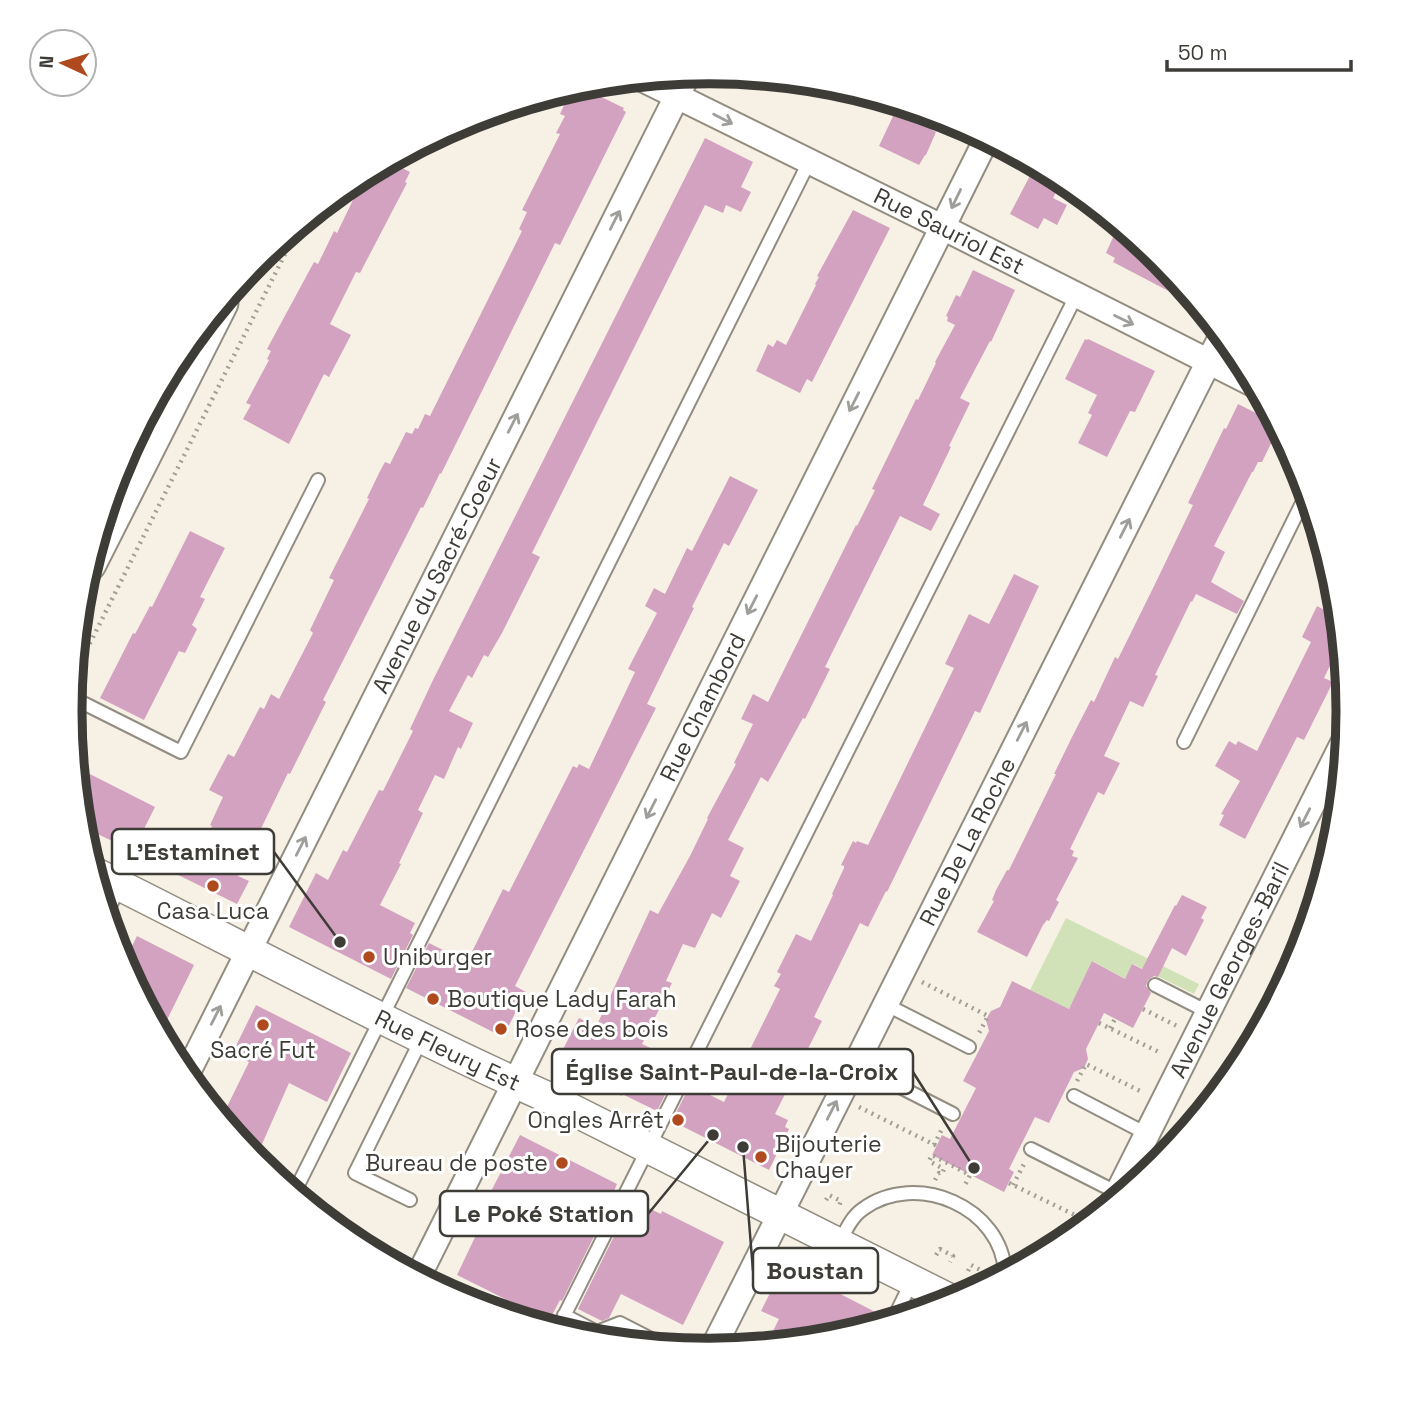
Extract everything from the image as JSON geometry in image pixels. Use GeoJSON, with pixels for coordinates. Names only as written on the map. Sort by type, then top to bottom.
{"type":"FeatureCollection","features":[{"type":"Feature","properties":{"kind":"main road"},"geometry":{"type":"LineString","coordinates":[[115,513],[197,350]]}},
{"type":"Feature","properties":{"kind":"street","name":"Rue Sauriol Est"},"geometry":{"type":"LineString","coordinates":[[682,85],[809,162],[1240,377]]}},
{"type":"Feature","properties":{"kind":"street","name":"Avenue du Sacré-Coeur"},"geometry":{"type":"LineString","coordinates":[[192,1064],[682,85]]}},
{"type":"Feature","properties":{"kind":"street","name":"Rue Chambord"},"geometry":{"type":"LineString","coordinates":[[422,1269],[983,146]]}},
{"type":"Feature","properties":{"kind":"street","name":"Rue De La Roche"},"geometry":{"type":"LineString","coordinates":[[718,1338],[1218,344]]}},
{"type":"Feature","properties":{"kind":"street","name":"Avenue Georges-Baril"},"geometry":{"type":"LineString","coordinates":[[1122,1184],[1334,761]]}},
{"type":"Feature","properties":{"kind":"street","name":"Rue Fleury Est"},"geometry":{"type":"LineString","coordinates":[[106,878],[941,1294]]}},
{"type":"Feature","properties":{"kind":"lane"},"geometry":{"type":"LineString","coordinates":[[298,1185],[809,162]]}},
{"type":"Feature","properties":{"kind":"lane"},"geometry":{"type":"LineString","coordinates":[[562,1320],[1076,296]]}},
{"type":"Feature","properties":{"kind":"lane"},"geometry":{"type":"LineString","coordinates":[[82,702],[181,752],[318,480]]}},
{"type":"Feature","properties":{"kind":"lane"},"geometry":{"type":"LineString","coordinates":[[1184,742],[1301,504]]}},
{"type":"Feature","properties":{"kind":"lane"},"geometry":{"type":"LineString","coordinates":[[112,901],[120,885]]}},
{"type":"Feature","properties":{"kind":"lane"},"geometry":{"type":"LineString","coordinates":[[1155,985],[1208,1012]]}},
{"type":"Feature","properties":{"kind":"lane"},"geometry":{"type":"LineString","coordinates":[[885,1004],[969,1047]]}},
{"type":"Feature","properties":{"kind":"lane"},"geometry":{"type":"LineString","coordinates":[[410,1200],[355,1173],[423,1038]]}},
{"type":"Feature","properties":{"kind":"lane"},"geometry":{"type":"LineString","coordinates":[[855,1064],[953,1114]]}},
{"type":"Feature","properties":{"kind":"lane"},"geometry":{"type":"LineString","coordinates":[[1074,1096],[1147,1134]]}},
{"type":"Feature","properties":{"kind":"lane"},"geometry":{"type":"LineString","coordinates":[[1031,1149],[1109,1194]]}},
{"type":"Feature","properties":{"kind":"lane"},"geometry":{"type":"LineString","coordinates":[[839,1244],[853,1218],[865,1207],[879,1199],[898,1194],[926,1193],[956,1204],[982,1222],[1001,1250],[1003,1265]]}},
{"type":"Feature","properties":{"kind":"lane"},"geometry":{"type":"LineString","coordinates":[[899,1309],[913,1280]]}},
{"type":"Feature","properties":{"kind":"lane"},"geometry":{"type":"LineString","coordinates":[[564,1315],[584,1325]]}},
{"type":"Feature","properties":{"kind":"lane"},"geometry":{"type":"LineString","coordinates":[[605,1329],[620,1323],[642,1334]]}},
{"type":"Feature","properties":{"kind":"path"},"geometry":{"type":"LineString","coordinates":[[86,653],[289,245]]}},
{"type":"Feature","properties":{"kind":"path"},"geometry":{"type":"LineString","coordinates":[[922,982],[988,1016]]}},
{"type":"Feature","properties":{"kind":"path"},"geometry":{"type":"LineString","coordinates":[[1143,1009],[1180,1027]]}},
{"type":"Feature","properties":{"kind":"path"},"geometry":{"type":"LineString","coordinates":[[1110,1028],[1115,1019]]}},
{"type":"Feature","properties":{"kind":"path"},"geometry":{"type":"LineString","coordinates":[[1099,1023],[1166,1055]]}},
{"type":"Feature","properties":{"kind":"path"},"geometry":{"type":"LineString","coordinates":[[1086,1064],[1146,1094]]}},
{"type":"Feature","properties":{"kind":"path"},"geometry":{"type":"LineString","coordinates":[[859,1107],[937,1146]]}},
{"type":"Feature","properties":{"kind":"path"},"geometry":{"type":"LineString","coordinates":[[934,1182],[944,1169],[929,1161],[932,1156],[970,1175],[965,1185]]}},
{"type":"Feature","properties":{"kind":"path"},"geometry":{"type":"LineString","coordinates":[[1009,1183],[1079,1218]]}},
{"type":"Feature","properties":{"kind":"path"},"geometry":{"type":"LineString","coordinates":[[826,1200],[829,1195],[841,1201],[839,1206]]}},
{"type":"Feature","properties":{"kind":"path"},"geometry":{"type":"LineString","coordinates":[[936,1255],[940,1249],[953,1256],[950,1262]]}},
{"type":"Feature","properties":{"kind":"path"},"geometry":{"type":"LineString","coordinates":[[968,1271],[971,1265],[986,1272],[985,1275]]}},
{"type":"Feature","properties":{"kind":"green space"},"geometry":{"type":"Polygon","coordinates":[[[1066,918],[1199,984],[1194,994],[1133,964],[1125,979],[1093,961],[1069,1009],[1030,990],[1066,918]]]}},
{"type":"Feature","properties":{"kind":"building"},"geometry":{"type":"Polygon","coordinates":[[[596,94],[624,108],[626,112],[560,245],[555,243],[441,474],[423,508],[421,507],[323,700],[326,702],[238,876],[249,881],[237,904],[166,869],[175,852],[194,861],[223,797],[209,790],[228,754],[234,757],[260,707],[264,709],[271,694],[279,699],[313,633],[310,630],[334,580],[329,578],[369,499],[367,498],[380,471],[385,462],[390,464],[406,432],[412,434],[415,428],[418,429],[425,414],[430,416],[522,231],[519,229],[527,212],[522,210],[560,134],[556,133],[565,116],[560,114],[565,103],[562,102],[596,94]]]}},
{"type":"Feature","properties":{"kind":"building"},"geometry":{"type":"Polygon","coordinates":[[[895,112],[934,125],[932,130],[936,132],[919,165],[879,146],[895,112]]]}},
{"type":"Feature","properties":{"kind":"building"},"geometry":{"type":"Polygon","coordinates":[[[705,138],[753,162],[741,187],[751,192],[741,212],[726,205],[723,213],[705,205],[532,553],[540,557],[502,633],[488,657],[484,655],[472,678],[468,675],[449,711],[473,723],[461,749],[458,747],[444,779],[435,775],[418,810],[423,813],[380,905],[415,923],[410,933],[413,935],[391,979],[289,927],[316,873],[328,880],[343,850],[347,852],[379,790],[383,791],[413,731],[410,729],[433,680],[705,138]]]}},
{"type":"Feature","properties":{"kind":"building"},"geometry":{"type":"Polygon","coordinates":[[[399,166],[410,172],[405,182],[407,183],[360,273],[356,272],[330,324],[351,335],[329,377],[324,374],[289,444],[243,419],[251,405],[246,403],[269,360],[267,359],[271,351],[267,349],[314,262],[318,264],[334,231],[337,233],[357,192],[399,166]]]}},
{"type":"Feature","properties":{"kind":"building"},"geometry":{"type":"Polygon","coordinates":[[[1031,173],[1058,189],[1053,198],[1067,205],[1057,225],[1044,218],[1038,229],[1010,214],[1031,173]]]}},
{"type":"Feature","properties":{"kind":"building"},"geometry":{"type":"Polygon","coordinates":[[[853,210],[890,228],[812,382],[807,379],[800,393],[756,371],[768,344],[773,347],[777,340],[786,345],[816,285],[817,276],[853,210]]]}},
{"type":"Feature","properties":{"kind":"building"},"geometry":{"type":"Polygon","coordinates":[[[1115,233],[1182,298],[1113,262],[1115,258],[1106,253],[1115,233]]]}},
{"type":"Feature","properties":{"kind":"building"},"geometry":{"type":"Polygon","coordinates":[[[973,270],[1015,290],[991,342],[960,398],[970,403],[923,505],[940,514],[931,531],[900,516],[825,667],[830,669],[805,719],[803,718],[768,782],[761,777],[728,840],[744,848],[730,876],[740,881],[721,918],[712,913],[695,948],[683,944],[666,981],[672,983],[642,1044],[680,1062],[657,1111],[556,1063],[579,1018],[596,1027],[650,910],[658,914],[690,856],[753,724],[741,719],[753,694],[768,702],[955,325],[947,321],[946,316],[956,295],[960,297],[973,270]]]}},
{"type":"Feature","properties":{"kind":"building"},"geometry":{"type":"Polygon","coordinates":[[[1085,339],[1155,371],[1135,412],[1130,411],[1107,457],[1078,443],[1092,415],[1088,413],[1097,395],[1065,379],[1085,339]]]}},
{"type":"Feature","properties":{"kind":"building"},"geometry":{"type":"Polygon","coordinates":[[[1238,404],[1263,417],[1274,438],[1262,462],[1258,462],[1252,472],[1214,546],[1225,552],[1211,582],[1244,601],[1237,614],[1196,594],[1155,675],[1158,676],[1143,707],[1130,701],[1104,756],[1120,763],[1104,795],[1098,792],[1070,849],[1074,851],[1072,856],[1078,858],[1056,900],[1059,902],[1049,921],[1043,925],[1027,957],[977,932],[1091,700],[1094,702],[1115,657],[1118,659],[1193,505],[1188,503],[1224,428],[1226,429],[1238,404]]]}},
{"type":"Feature","properties":{"kind":"building"},"geometry":{"type":"Polygon","coordinates":[[[730,476],[758,490],[729,546],[724,543],[692,607],[694,608],[647,704],[656,708],[515,986],[526,992],[503,1037],[406,988],[429,943],[467,962],[503,889],[509,892],[573,766],[577,768],[579,764],[589,769],[635,672],[628,669],[657,613],[645,606],[654,588],[665,594],[687,548],[692,551],[730,476]]]}},
{"type":"Feature","properties":{"kind":"building"},"geometry":{"type":"Polygon","coordinates":[[[190,531],[225,548],[200,597],[205,599],[192,625],[197,629],[185,653],[179,651],[144,720],[100,698],[133,633],[135,634],[150,606],[152,607],[190,531]]]}},
{"type":"Feature","properties":{"kind":"building"},"geometry":{"type":"Polygon","coordinates":[[[1014,574],[1039,586],[980,713],[975,711],[887,892],[868,927],[860,923],[814,1017],[822,1021],[775,1114],[788,1120],[785,1127],[789,1129],[769,1170],[672,1121],[690,1085],[724,1102],[780,989],[774,986],[781,974],[777,972],[796,934],[811,941],[833,895],[844,868],[841,865],[853,841],[868,845],[954,668],[945,664],[969,614],[989,624],[1014,574]]]}},
{"type":"Feature","properties":{"kind":"building"},"geometry":{"type":"Polygon","coordinates":[[[1317,606],[1328,612],[1334,658],[1324,678],[1333,682],[1304,740],[1297,737],[1245,839],[1219,825],[1224,815],[1221,814],[1240,781],[1215,766],[1229,741],[1236,745],[1238,741],[1257,751],[1311,642],[1302,637],[1317,606]]]}},
{"type":"Feature","properties":{"kind":"building"},"geometry":{"type":"Polygon","coordinates":[[[86,772],[155,807],[133,851],[94,832],[86,772]]]}},
{"type":"Feature","properties":{"kind":"building"},"geometry":{"type":"Polygon","coordinates":[[[1182,895],[1207,907],[1201,918],[1204,920],[1186,956],[1172,948],[1158,977],[1154,976],[1148,980],[1146,986],[1151,993],[1133,1028],[1104,1013],[1086,1049],[1088,1059],[1084,1068],[1074,1072],[1049,1123],[1035,1117],[1009,1169],[1014,1172],[1004,1192],[932,1155],[942,1135],[950,1139],[976,1088],[963,1081],[989,1031],[986,1020],[991,1011],[1000,1007],[1012,981],[1069,1009],[1092,961],[1125,979],[1132,964],[1142,969],[1182,895]]]}},
{"type":"Feature","properties":{"kind":"building"},"geometry":{"type":"Polygon","coordinates":[[[137,936],[194,965],[165,1023],[147,988],[130,950],[137,936]]]}},
{"type":"Feature","properties":{"kind":"building"},"geometry":{"type":"Polygon","coordinates":[[[256,1005],[351,1053],[327,1102],[289,1083],[260,1149],[226,1110],[249,1062],[232,1054],[256,1005]]]}},
{"type":"Feature","properties":{"kind":"building"},"geometry":{"type":"Polygon","coordinates":[[[520,1135],[617,1184],[614,1191],[616,1192],[562,1301],[560,1300],[551,1318],[531,1312],[457,1275],[476,1235],[471,1230],[520,1135]]]}},
{"type":"Feature","properties":{"kind":"building"},"geometry":{"type":"Polygon","coordinates":[[[632,1200],[661,1214],[662,1211],[724,1242],[683,1325],[621,1294],[609,1318],[602,1321],[578,1309],[632,1200]]]}},
{"type":"Feature","properties":{"kind":"building"},"geometry":{"type":"Polygon","coordinates":[[[784,1265],[880,1314],[832,1326],[771,1335],[779,1319],[761,1311],[784,1265]]]}},
{"type":"Feature","properties":{"kind":"place","name":"Casa Luca"},"geometry":{"type":"Point","coordinates":[213,886]}},
{"type":"Feature","properties":{"kind":"place","name":"L'Estaminet"},"geometry":{"type":"Point","coordinates":[340,942]}},
{"type":"Feature","properties":{"kind":"place","name":"Uniburger"},"geometry":{"type":"Point","coordinates":[369,957]}},
{"type":"Feature","properties":{"kind":"place","name":"Boutique Lady Farah"},"geometry":{"type":"Point","coordinates":[433,999]}},
{"type":"Feature","properties":{"kind":"place","name":"Sacré Fut"},"geometry":{"type":"Point","coordinates":[263,1025]}},
{"type":"Feature","properties":{"kind":"place","name":"Rose des bois"},"geometry":{"type":"Point","coordinates":[501,1029]}},
{"type":"Feature","properties":{"kind":"place","name":"Ongles Arrêt"},"geometry":{"type":"Point","coordinates":[678,1120]}},
{"type":"Feature","properties":{"kind":"place","name":"Le Poké Station"},"geometry":{"type":"Point","coordinates":[713,1135]}},
{"type":"Feature","properties":{"kind":"place","name":"Boustan"},"geometry":{"type":"Point","coordinates":[743,1147]}},
{"type":"Feature","properties":{"kind":"place","name":"Bijouterie Chayer"},"geometry":{"type":"Point","coordinates":[761,1157]}},
{"type":"Feature","properties":{"kind":"place","name":"Bureau de poste"},"geometry":{"type":"Point","coordinates":[562,1163]}},
{"type":"Feature","properties":{"kind":"place","name":"Église Saint-Paul-de-la-Croix"},"geometry":{"type":"Point","coordinates":[974,1168]}}]}
